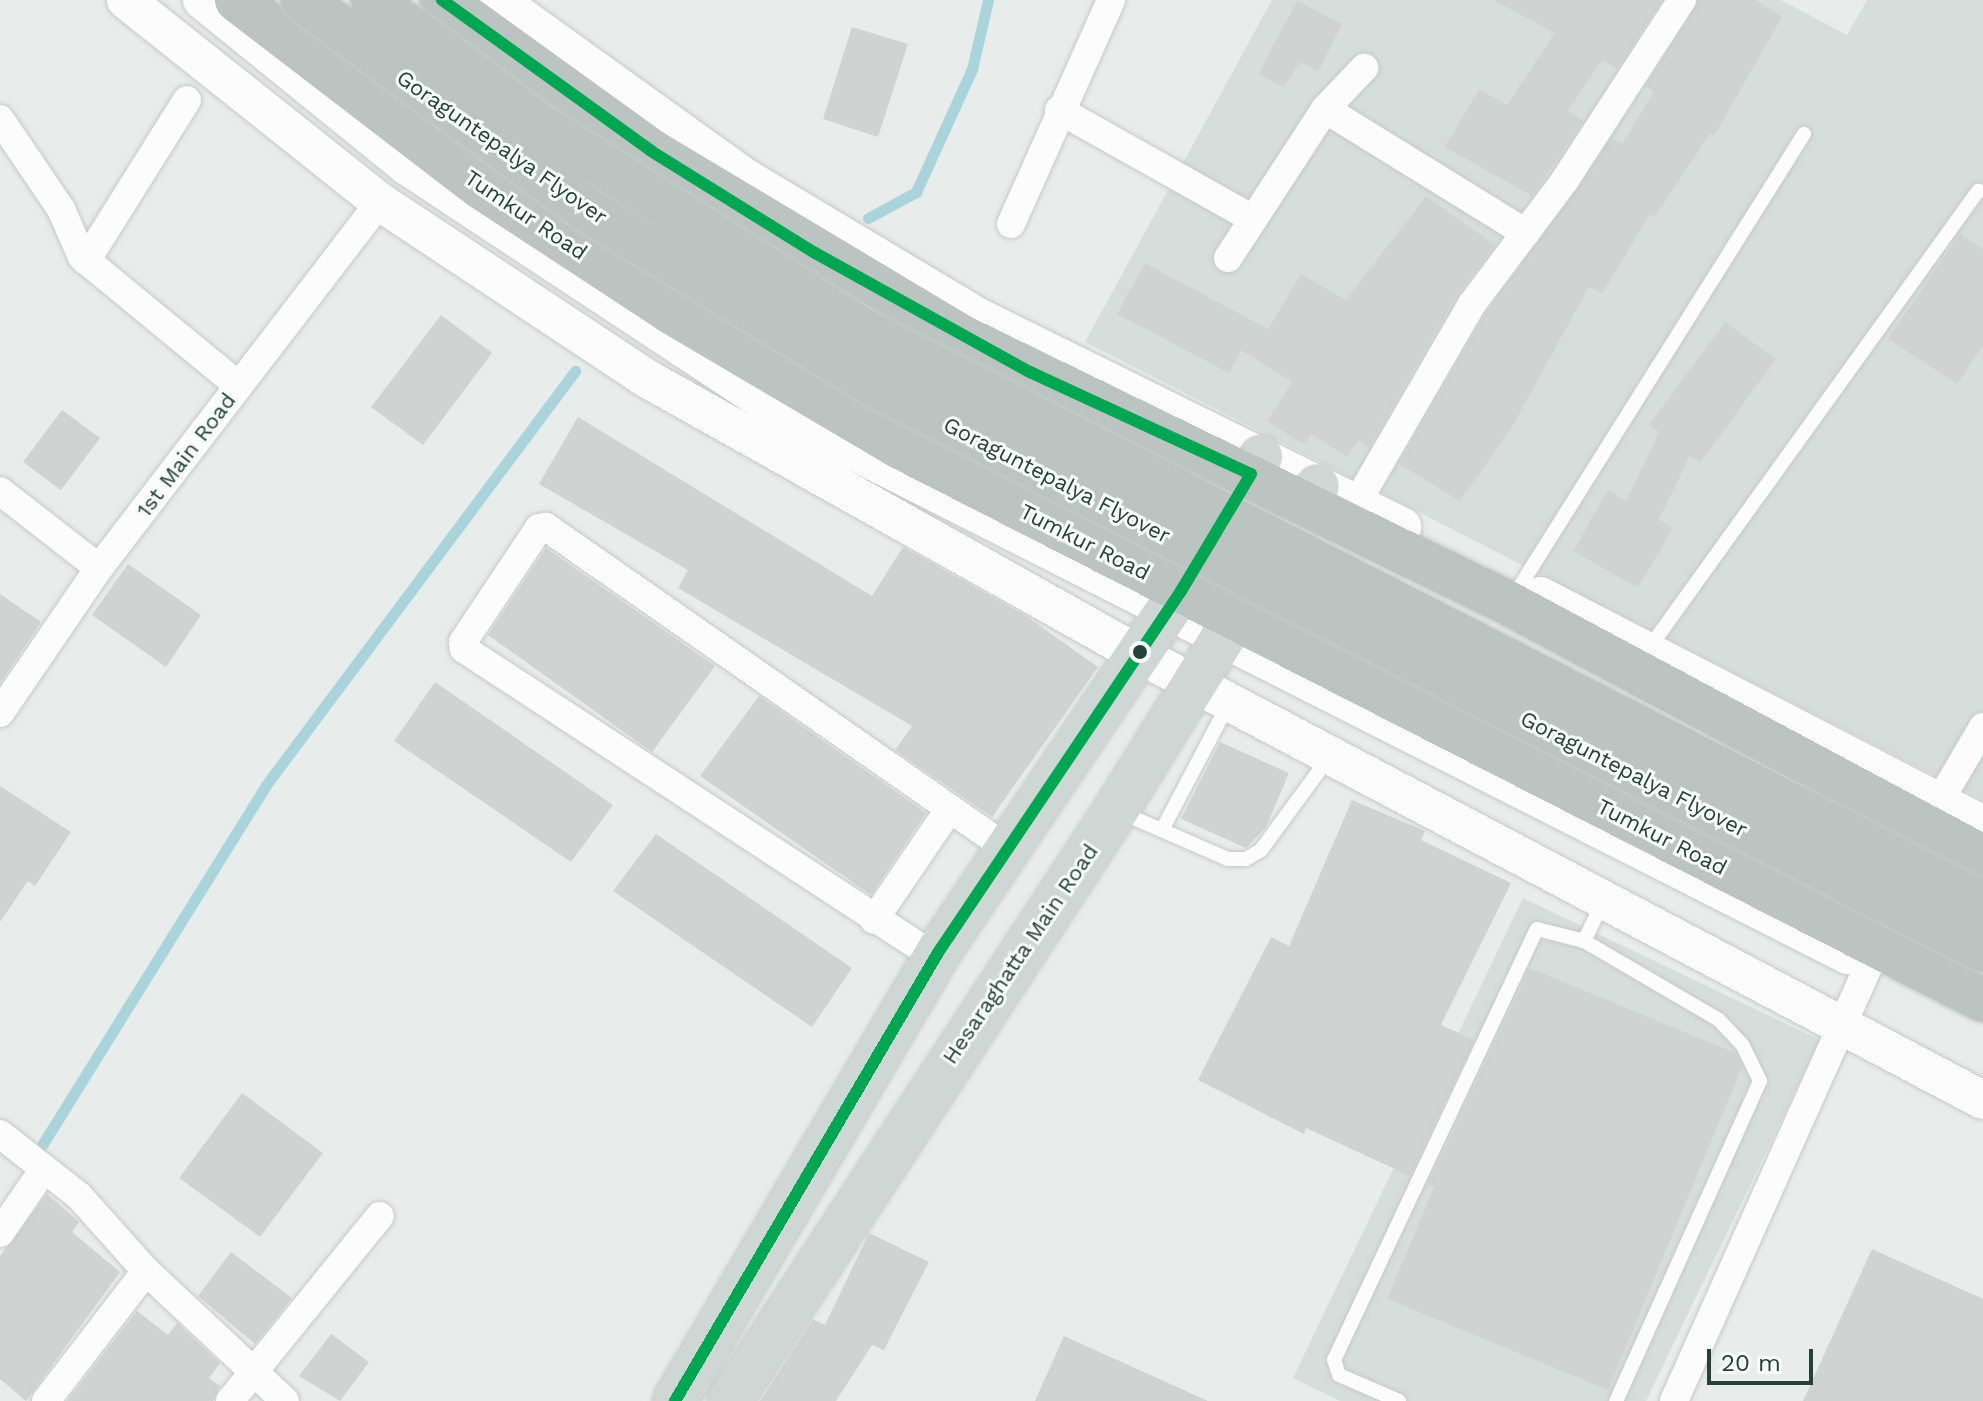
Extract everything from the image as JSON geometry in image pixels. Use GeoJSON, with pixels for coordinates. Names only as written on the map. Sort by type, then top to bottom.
{"type":"FeatureCollection","features":[{"type":"Feature","properties":{"kind":"highway","name":"Tumkur Road"},"geometry":{"type":"LineString","coordinates":[[237,0],[481,187],[671,312],[900,447],[1173,603],[1873,956],[1983,1000]]}},
{"type":"Feature","properties":{"kind":"highway","name":"Goraguntepalya Flyover"},"geometry":{"type":"LineString","coordinates":[[303,0],[591,212],[879,387],[1983,950]]}},
{"type":"Feature","properties":{"kind":"highway","name":"Goraguntepalya Flyover"},"geometry":{"type":"LineString","coordinates":[[373,0],[537,124],[862,330],[1983,904]]}},
{"type":"Feature","properties":{"kind":"highway"},"geometry":{"type":"LineString","coordinates":[[442,0],[651,151],[815,253],[1030,372],[1256,466],[1983,857]]}},
{"type":"Feature","properties":{"kind":"main road"},"geometry":{"type":"LineString","coordinates":[[675,1401],[935,957],[1173,603],[1256,466]]}},
{"type":"Feature","properties":{"kind":"main road","name":"Hesaraghatta Main Road"},"geometry":{"type":"LineString","coordinates":[[730,1401],[1116,810],[1190,682],[1312,495]]}},
{"type":"Feature","properties":{"kind":"street"},"geometry":{"type":"LineString","coordinates":[[126,0],[380,202],[644,377],[1138,654],[1983,1100]]}},
{"type":"Feature","properties":{"kind":"street"},"geometry":{"type":"LineString","coordinates":[[202,0],[407,166],[632,319],[794,421],[1173,603]]}},
{"type":"Feature","properties":{"kind":"street"},"geometry":{"type":"LineString","coordinates":[[498,0],[746,178],[980,318],[1256,466]]}},
{"type":"Feature","properties":{"kind":"street"},"geometry":{"type":"LineString","coordinates":[[1011,224],[1059,110],[1111,0]]}},
{"type":"Feature","properties":{"kind":"street"},"geometry":{"type":"LineString","coordinates":[[1356,504],[1472,304],[1526,233],[1682,0]]}},
{"type":"Feature","properties":{"kind":"street"},"geometry":{"type":"LineString","coordinates":[[1228,258],[1325,109],[1364,68]]}},
{"type":"Feature","properties":{"kind":"street"},"geometry":{"type":"LineString","coordinates":[[86,261],[187,100]]}},
{"type":"Feature","properties":{"kind":"street"},"geometry":{"type":"LineString","coordinates":[[1325,109],[1526,233]]}},
{"type":"Feature","properties":{"kind":"street"},"geometry":{"type":"LineString","coordinates":[[1059,110],[1253,219]]}},
{"type":"Feature","properties":{"kind":"street"},"geometry":{"type":"LineString","coordinates":[[0,119],[61,209],[86,261],[239,386]]}},
{"type":"Feature","properties":{"kind":"street","name":"1st Main Road"},"geometry":{"type":"LineString","coordinates":[[3,701],[99,568],[380,202]]}},
{"type":"Feature","properties":{"kind":"street"},"geometry":{"type":"LineString","coordinates":[[0,491],[99,568]]}},
{"type":"Feature","properties":{"kind":"street"},"geometry":{"type":"LineString","coordinates":[[1312,495],[1356,504],[1983,825]]}},
{"type":"Feature","properties":{"kind":"street"},"geometry":{"type":"LineString","coordinates":[[935,957],[874,920],[464,649],[463,642],[539,528],[546,527],[1008,849]]}},
{"type":"Feature","properties":{"kind":"street"},"geometry":{"type":"LineString","coordinates":[[1939,802],[1983,727]]}},
{"type":"Feature","properties":{"kind":"street"},"geometry":{"type":"LineString","coordinates":[[874,920],[950,808]]}},
{"type":"Feature","properties":{"kind":"street"},"geometry":{"type":"LineString","coordinates":[[1674,1401],[1873,956],[1983,1023]]}},
{"type":"Feature","properties":{"kind":"street"},"geometry":{"type":"LineString","coordinates":[[0,1134],[79,1196],[146,1271],[285,1401]]}},
{"type":"Feature","properties":{"kind":"street"},"geometry":{"type":"LineString","coordinates":[[0,1233],[44,1169]]}},
{"type":"Feature","properties":{"kind":"street"},"geometry":{"type":"LineString","coordinates":[[230,1401],[380,1216]]}},
{"type":"Feature","properties":{"kind":"street"},"geometry":{"type":"LineString","coordinates":[[46,1401],[146,1271]]}},
{"type":"Feature","properties":{"kind":"lane"},"geometry":{"type":"LineString","coordinates":[[1520,586],[1804,134]]}},
{"type":"Feature","properties":{"kind":"lane"},"geometry":{"type":"LineString","coordinates":[[1647,651],[1978,191]]}},
{"type":"Feature","properties":{"kind":"lane"},"geometry":{"type":"LineString","coordinates":[[1162,830],[1230,702]]}},
{"type":"Feature","properties":{"kind":"lane"},"geometry":{"type":"LineString","coordinates":[[1116,810],[1228,859],[1246,859],[1261,850],[1331,755]]}},
{"type":"Feature","properties":{"kind":"lane"},"geometry":{"type":"LineString","coordinates":[[1584,941],[1605,900]]}},
{"type":"Feature","properties":{"kind":"lane"},"geometry":{"type":"LineString","coordinates":[[1399,1401],[1339,1375],[1334,1360],[1537,929],[1584,941],[1719,1020],[1743,1046],[1760,1081],[1616,1401]]}},
{"type":"Feature","properties":{"kind":"shaded area"},"geometry":{"type":"Polygon","coordinates":[[[1272,0],[1781,0],[1847,35],[1867,0],[1983,0],[1983,800],[1085,342],[1272,0]]]}},
{"type":"Feature","properties":{"kind":"shaded area"},"geometry":{"type":"Polygon","coordinates":[[[1523,898],[1820,1040],[1646,1401],[1340,1401],[1293,1378],[1523,898]]]}},
{"type":"Feature","properties":{"kind":"building"},"geometry":{"type":"Polygon","coordinates":[[[1493,0],[1662,0],[1617,69],[1602,60],[1568,111],[1583,121],[1532,196],[1445,147],[1479,89],[1507,105],[1555,33],[1493,0]]]}},
{"type":"Feature","properties":{"kind":"building"},"geometry":{"type":"Polygon","coordinates":[[[1699,0],[1756,0],[1782,17],[1714,136],[1710,133],[1655,217],[1650,214],[1602,294],[1589,287],[1512,427],[1460,501],[1399,464],[1486,313],[1612,138],[1622,144],[1654,92],[1646,86],[1699,0]]]}},
{"type":"Feature","properties":{"kind":"building"},"geometry":{"type":"Polygon","coordinates":[[[1297,1],[1342,24],[1318,72],[1300,62],[1284,87],[1258,74],[1297,1]]]}},
{"type":"Feature","properties":{"kind":"building"},"geometry":{"type":"Polygon","coordinates":[[[852,27],[908,44],[878,137],[823,119],[852,27]]]}},
{"type":"Feature","properties":{"kind":"building"},"geometry":{"type":"Polygon","coordinates":[[[1426,196],[1495,245],[1457,295],[1369,447],[1358,440],[1347,457],[1311,434],[1304,445],[1267,421],[1292,382],[1241,350],[1229,373],[1117,314],[1145,263],[1268,329],[1301,274],[1346,300],[1426,196]]]}},
{"type":"Feature","properties":{"kind":"building"},"geometry":{"type":"Polygon","coordinates":[[[1960,234],[1983,249],[1983,346],[1957,384],[1888,339],[1960,234]]]}},
{"type":"Feature","properties":{"kind":"building"},"geometry":{"type":"Polygon","coordinates":[[[441,315],[492,353],[423,445],[371,407],[441,315]]]}},
{"type":"Feature","properties":{"kind":"building"},"geometry":{"type":"Polygon","coordinates":[[[1725,322],[1776,359],[1700,463],[1690,455],[1659,520],[1673,528],[1638,588],[1573,551],[1608,490],[1626,501],[1659,432],[1649,425],[1725,322]]]}},
{"type":"Feature","properties":{"kind":"building"},"geometry":{"type":"Polygon","coordinates":[[[62,410],[100,438],[61,490],[23,462],[62,410]]]}},
{"type":"Feature","properties":{"kind":"building"},"geometry":{"type":"Polygon","coordinates":[[[578,417],[872,596],[903,547],[1026,616],[1098,667],[992,817],[895,750],[912,726],[678,588],[688,570],[539,484],[578,417]]]}},
{"type":"Feature","properties":{"kind":"building"},"geometry":{"type":"Polygon","coordinates":[[[546,548],[715,666],[652,752],[488,635],[546,548]]]}},
{"type":"Feature","properties":{"kind":"building"},"geometry":{"type":"Polygon","coordinates":[[[128,564],[201,615],[166,667],[92,615],[128,564]]]}},
{"type":"Feature","properties":{"kind":"building"},"geometry":{"type":"Polygon","coordinates":[[[0,594],[41,622],[0,683],[0,594]]]}},
{"type":"Feature","properties":{"kind":"building"},"geometry":{"type":"Polygon","coordinates":[[[435,682],[613,805],[571,862],[394,741],[435,682]]]}},
{"type":"Feature","properties":{"kind":"building"},"geometry":{"type":"Polygon","coordinates":[[[759,696],[926,813],[871,895],[700,776],[759,696]]]}},
{"type":"Feature","properties":{"kind":"building"},"geometry":{"type":"Polygon","coordinates":[[[1220,742],[1289,773],[1266,827],[1246,848],[1181,819],[1220,742]]]}},
{"type":"Feature","properties":{"kind":"building"},"geometry":{"type":"Polygon","coordinates":[[[0,786],[71,832],[35,886],[28,881],[0,922],[0,786]]]}},
{"type":"Feature","properties":{"kind":"building"},"geometry":{"type":"Polygon","coordinates":[[[1352,800],[1425,831],[1421,840],[1511,883],[1441,1025],[1474,1040],[1410,1176],[1306,1128],[1304,1134],[1198,1080],[1271,937],[1289,946],[1352,800]]]}},
{"type":"Feature","properties":{"kind":"building"},"geometry":{"type":"Polygon","coordinates":[[[656,834],[852,968],[812,1027],[613,891],[656,834]]]}},
{"type":"Feature","properties":{"kind":"building"},"geometry":{"type":"Polygon","coordinates":[[[1530,968],[1735,1053],[1742,1067],[1608,1390],[1387,1299],[1434,1187],[1428,1184],[1530,968]]]}},
{"type":"Feature","properties":{"kind":"building"},"geometry":{"type":"Polygon","coordinates":[[[242,1093],[323,1153],[260,1237],[179,1178],[242,1093]]]}},
{"type":"Feature","properties":{"kind":"building"},"geometry":{"type":"Polygon","coordinates":[[[47,1194],[79,1222],[72,1232],[120,1272],[26,1401],[0,1379],[0,1256],[47,1194]]]}},
{"type":"Feature","properties":{"kind":"building"},"geometry":{"type":"Polygon","coordinates":[[[869,1233],[929,1262],[884,1350],[872,1345],[836,1401],[760,1401],[813,1319],[825,1325],[869,1233]]]}},
{"type":"Feature","properties":{"kind":"building"},"geometry":{"type":"Polygon","coordinates":[[[1872,1249],[1983,1299],[1983,1401],[1803,1401],[1872,1249]]]}},
{"type":"Feature","properties":{"kind":"building"},"geometry":{"type":"Polygon","coordinates":[[[231,1252],[292,1298],[255,1344],[198,1296],[231,1252]]]}},
{"type":"Feature","properties":{"kind":"building"},"geometry":{"type":"Polygon","coordinates":[[[137,1311],[168,1335],[177,1323],[220,1363],[209,1378],[220,1386],[213,1401],[67,1401],[137,1311]]]}},
{"type":"Feature","properties":{"kind":"building"},"geometry":{"type":"Polygon","coordinates":[[[331,1334],[369,1362],[340,1401],[299,1376],[331,1334]]]}},
{"type":"Feature","properties":{"kind":"building"},"geometry":{"type":"Polygon","coordinates":[[[1064,1336],[1208,1401],[1035,1401],[1064,1336]]]}},
{"type":"Feature","properties":{"kind":"waterway"},"geometry":{"type":"LineString","coordinates":[[868,218],[916,192],[972,69],[988,0]]}},
{"type":"Feature","properties":{"kind":"waterway"},"geometry":{"type":"LineString","coordinates":[[34,1158],[266,785],[575,371]]}},
{"type":"Feature","properties":{"kind":"transit line"},"geometry":{"type":"LineString","coordinates":[[442,0],[651,151],[815,253],[1030,372],[1251,474],[1181,591],[939,951],[675,1401]]}}]}
